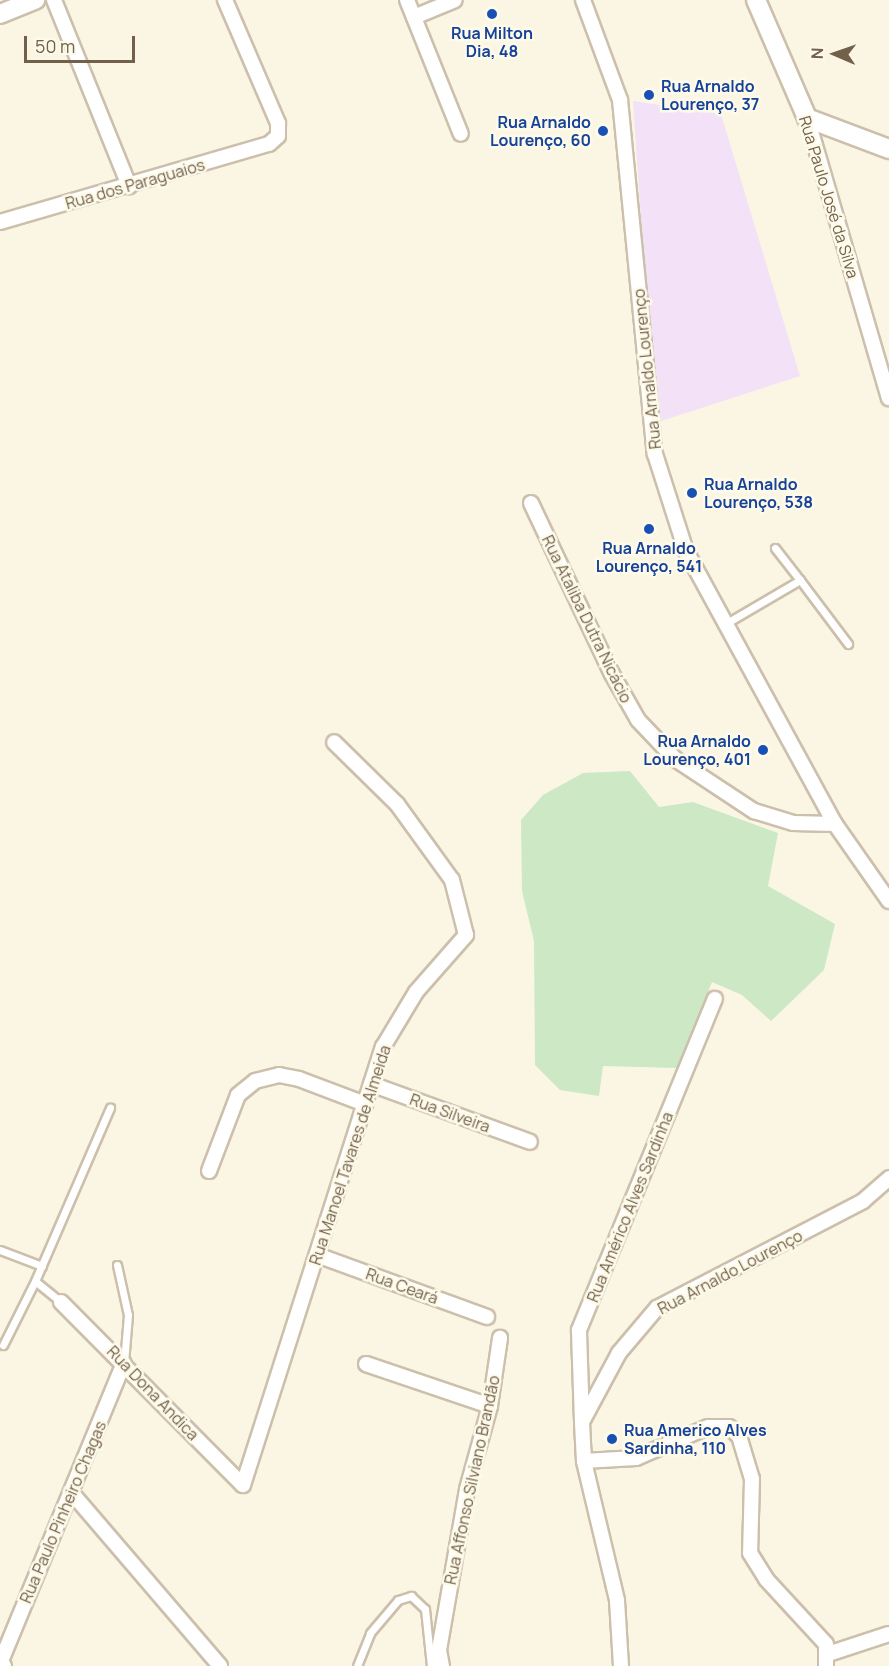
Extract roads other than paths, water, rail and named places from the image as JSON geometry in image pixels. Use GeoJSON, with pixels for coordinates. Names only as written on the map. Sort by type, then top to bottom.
{"type":"FeatureCollection","features":[{"type":"Feature","properties":{"kind":"street"},"geometry":{"type":"LineString","coordinates":[[0,14],[35,0]]}},
{"type":"Feature","properties":{"kind":"street"},"geometry":{"type":"LineString","coordinates":[[54,0],[129,186]]}},
{"type":"Feature","properties":{"kind":"street","name":"Rua dos Paraguaios"},"geometry":{"type":"LineString","coordinates":[[0,222],[269,144],[278,136],[278,123],[225,0]]}},
{"type":"Feature","properties":{"kind":"street"},"geometry":{"type":"LineString","coordinates":[[407,0],[461,134]]}},
{"type":"Feature","properties":{"kind":"street"},"geometry":{"type":"LineString","coordinates":[[414,17],[455,0]]}},
{"type":"Feature","properties":{"kind":"street","name":"Rua Arnaldo Lourenço"},"geometry":{"type":"LineString","coordinates":[[583,0],[620,100],[655,454],[686,551],[835,824],[889,901]]}},
{"type":"Feature","properties":{"kind":"street","name":"Rua Paulo José da Silva"},"geometry":{"type":"LineString","coordinates":[[756,0],[807,118],[889,398]]}},
{"type":"Feature","properties":{"kind":"street"},"geometry":{"type":"LineString","coordinates":[[807,118],[889,149]]}},
{"type":"Feature","properties":{"kind":"street","name":"Rua Ataliba Dutra Nicácio"},"geometry":{"type":"LineString","coordinates":[[531,503],[612,674],[638,720],[675,759],[754,811],[793,823],[835,824]]}},
{"type":"Feature","properties":{"kind":"street","name":"Rua Manoel Tavares de Almeida"},"geometry":{"type":"LineString","coordinates":[[243,1485],[383,1047],[416,993],[466,935],[452,880],[397,804],[334,742]]}},
{"type":"Feature","properties":{"kind":"street","name":"Rua Américo Alves Sardinha"},"geometry":{"type":"LineString","coordinates":[[582,1422],[579,1330],[715,999]]}},
{"type":"Feature","properties":{"kind":"street"},"geometry":{"type":"LineString","coordinates":[[209,1171],[238,1095],[255,1081],[289,1077],[365,1104]]}},
{"type":"Feature","properties":{"kind":"street","name":"Rua Silveira"},"geometry":{"type":"LineString","coordinates":[[371,1084],[530,1142]]}},
{"type":"Feature","properties":{"kind":"street","name":"Rua Arnaldo Lourenço"},"geometry":{"type":"LineString","coordinates":[[582,1422],[619,1353],[657,1308],[863,1201],[889,1179]]}},
{"type":"Feature","properties":{"kind":"street","name":"Rua Ceará"},"geometry":{"type":"LineString","coordinates":[[316,1255],[487,1317]]}},
{"type":"Feature","properties":{"kind":"street","name":"Rua Dona Andica"},"geometry":{"type":"LineString","coordinates":[[61,1302],[243,1485]]}},
{"type":"Feature","properties":{"kind":"street","name":"Rua Affonso Silviano Brandão"},"geometry":{"type":"LineString","coordinates":[[442,1666],[439,1650],[467,1489],[490,1406],[500,1338]]}},
{"type":"Feature","properties":{"kind":"street","name":"Rua Paulo Pinheiro Chagas"},"geometry":{"type":"LineString","coordinates":[[1,1661],[124,1363]]}},
{"type":"Feature","properties":{"kind":"street"},"geometry":{"type":"LineString","coordinates":[[366,1364],[490,1406]]}},
{"type":"Feature","properties":{"kind":"street"},"geometry":{"type":"LineString","coordinates":[[582,1422],[584,1461],[617,1600],[621,1666]]}},
{"type":"Feature","properties":{"kind":"street"},"geometry":{"type":"LineString","coordinates":[[584,1461],[636,1458],[708,1427],[729,1427],[740,1436],[750,1471],[750,1553],[766,1579],[809,1620],[827,1660],[889,1634]]}},
{"type":"Feature","properties":{"kind":"street"},"geometry":{"type":"LineString","coordinates":[[71,1492],[220,1666]]}},
{"type":"Feature","properties":{"kind":"street"},"geometry":{"type":"LineString","coordinates":[[1,1661],[4,1666]]}},
{"type":"Feature","properties":{"kind":"lane"},"geometry":{"type":"LineString","coordinates":[[775,548],[848,644]]}},
{"type":"Feature","properties":{"kind":"lane"},"geometry":{"type":"LineString","coordinates":[[726,624],[800,580]]}},
{"type":"Feature","properties":{"kind":"lane"},"geometry":{"type":"LineString","coordinates":[[3,1345],[42,1266],[110,1108]]}},
{"type":"Feature","properties":{"kind":"lane"},"geometry":{"type":"LineString","coordinates":[[0,1250],[42,1266]]}},
{"type":"Feature","properties":{"kind":"lane"},"geometry":{"type":"LineString","coordinates":[[117,1265],[128,1315],[124,1363]]}},
{"type":"Feature","properties":{"kind":"lane"},"geometry":{"type":"LineString","coordinates":[[35,1281],[61,1302]]}},
{"type":"Feature","properties":{"kind":"lane"},"geometry":{"type":"LineString","coordinates":[[357,1666],[370,1633],[398,1600],[411,1596],[425,1609],[430,1666]]}},
{"type":"Feature","properties":{"kind":"place","name":"Rua Milton Dia, 48"},"geometry":{"type":"Point","coordinates":[492,14]}},
{"type":"Feature","properties":{"kind":"place","name":"Rua Arnaldo Lourenço, 37"},"geometry":{"type":"Point","coordinates":[649,95]}},
{"type":"Feature","properties":{"kind":"place","name":"Rua Arnaldo Lourenço, 60"},"geometry":{"type":"Point","coordinates":[603,131]}},
{"type":"Feature","properties":{"kind":"place","name":"Rua Arnaldo Lourenço, 538"},"geometry":{"type":"Point","coordinates":[692,493]}},
{"type":"Feature","properties":{"kind":"place","name":"Rua Arnaldo Lourenço, 541"},"geometry":{"type":"Point","coordinates":[649,529]}},
{"type":"Feature","properties":{"kind":"place","name":"Rua Arnaldo Lourenço, 401"},"geometry":{"type":"Point","coordinates":[763,750]}},
{"type":"Feature","properties":{"kind":"place","name":"Rua Americo Alves Sardinha, 110"},"geometry":{"type":"Point","coordinates":[612,1439]}}]}
